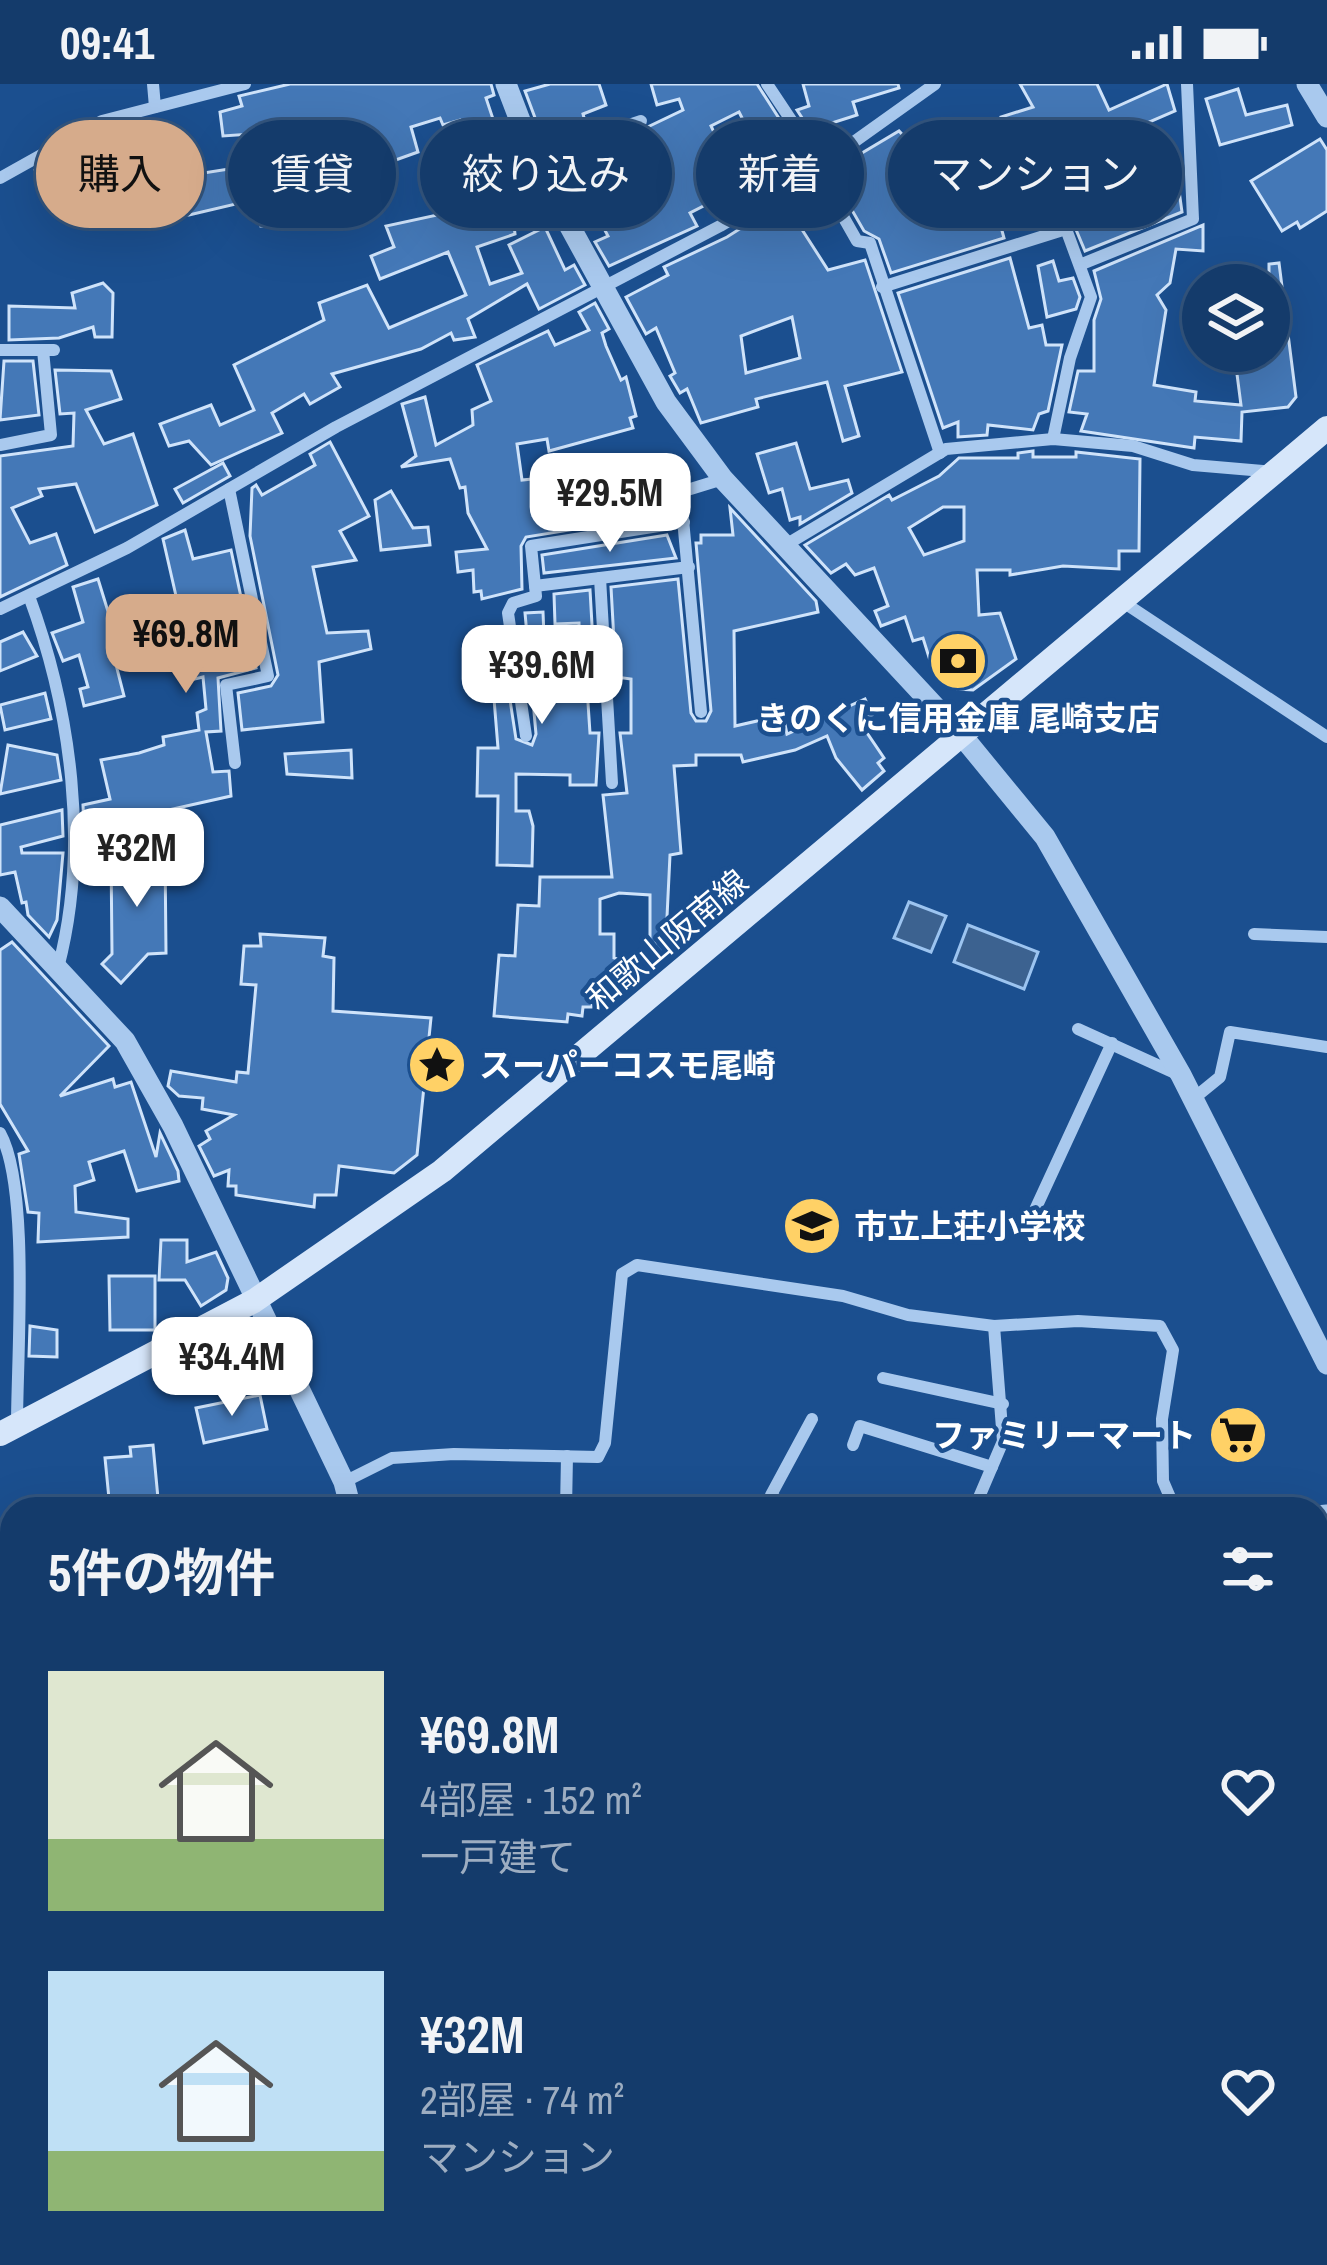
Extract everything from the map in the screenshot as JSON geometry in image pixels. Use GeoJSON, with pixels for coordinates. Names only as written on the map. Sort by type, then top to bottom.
{"type":"FeatureCollection","features":[{"type":"Feature","properties":{"kind":"main road","name":"和歌山阪南線"},"geometry":{"type":"LineString","coordinates":[[9,1430],[254,1301],[442,1171],[1327,428]]}},
{"type":"Feature","properties":{"kind":"street"},"geometry":{"type":"LineString","coordinates":[[153,84],[155,107]]}},
{"type":"Feature","properties":{"kind":"street"},"geometry":{"type":"LineString","coordinates":[[0,178],[78,131],[245,84]]}},
{"type":"Feature","properties":{"kind":"street"},"geometry":{"type":"LineString","coordinates":[[506,84],[520,120]]}},
{"type":"Feature","properties":{"kind":"street"},"geometry":{"type":"LineString","coordinates":[[767,84],[790,120]]}},
{"type":"Feature","properties":{"kind":"street"},"geometry":{"type":"LineString","coordinates":[[864,135],[935,84]]}},
{"type":"Feature","properties":{"kind":"street"},"geometry":{"type":"LineString","coordinates":[[1082,264],[1193,219],[1186,84]]}},
{"type":"Feature","properties":{"kind":"street"},"geometry":{"type":"LineString","coordinates":[[1307,84],[1327,117]]}},
{"type":"Feature","properties":{"kind":"street"},"geometry":{"type":"LineString","coordinates":[[572,228],[666,402],[723,479],[963,737],[1045,837],[1181,1076],[1327,1364]]}},
{"type":"Feature","properties":{"kind":"street"},"geometry":{"type":"LineString","coordinates":[[0,609],[127,548],[336,427],[711,228]]}},
{"type":"Feature","properties":{"kind":"street"},"geometry":{"type":"LineString","coordinates":[[850,228],[857,241],[870,243],[940,453]]}},
{"type":"Feature","properties":{"kind":"street"},"geometry":{"type":"LineString","coordinates":[[882,287],[1066,229],[1091,297],[1070,358],[1052,439]]}},
{"type":"Feature","properties":{"kind":"street"},"geometry":{"type":"LineString","coordinates":[[0,350],[49,350],[52,435],[0,446]]}},
{"type":"Feature","properties":{"kind":"street"},"geometry":{"type":"LineString","coordinates":[[784,547],[940,453],[1052,439],[1133,446],[1193,465],[1275,472]]}},
{"type":"Feature","properties":{"kind":"street"},"geometry":{"type":"LineString","coordinates":[[700,712],[682,494],[723,479]]}},
{"type":"Feature","properties":{"kind":"street"},"geometry":{"type":"LineString","coordinates":[[229,489],[268,676],[226,686],[235,763]]}},
{"type":"Feature","properties":{"kind":"street"},"geometry":{"type":"LineString","coordinates":[[526,736],[508,613],[513,603],[536,596],[529,549],[534,542],[684,522]]}},
{"type":"Feature","properties":{"kind":"street"},"geometry":{"type":"LineString","coordinates":[[535,586],[689,567]]}},
{"type":"Feature","properties":{"kind":"street"},"geometry":{"type":"LineString","coordinates":[[600,578],[612,782]]}},
{"type":"Feature","properties":{"kind":"street"},"geometry":{"type":"LineString","coordinates":[[29,596],[64,710],[72,773],[66,938],[58,968]]}},
{"type":"Feature","properties":{"kind":"street"},"geometry":{"type":"LineString","coordinates":[[1123,602],[1327,737]]}},
{"type":"Feature","properties":{"kind":"street"},"geometry":{"type":"LineString","coordinates":[[4,917],[125,1041],[173,1126],[348,1497]]}},
{"type":"Feature","properties":{"kind":"street"},"geometry":{"type":"LineString","coordinates":[[1254,934],[1327,937]]}},
{"type":"Feature","properties":{"kind":"street"},"geometry":{"type":"LineString","coordinates":[[1078,1029],[1181,1076]]}},
{"type":"Feature","properties":{"kind":"street"},"geometry":{"type":"LineString","coordinates":[[1193,1099],[1220,1077],[1230,1032],[1327,1047]]}},
{"type":"Feature","properties":{"kind":"street"},"geometry":{"type":"LineString","coordinates":[[1034,1212],[1112,1043]]}},
{"type":"Feature","properties":{"kind":"street"},"geometry":{"type":"LineString","coordinates":[[0,1133],[11,1153],[15,1218],[9,1430]]}},
{"type":"Feature","properties":{"kind":"street"},"geometry":{"type":"LineString","coordinates":[[344,1482],[392,1458],[598,1457],[605,1443],[622,1274],[637,1265],[844,1296],[908,1316],[994,1326],[1096,1321],[1160,1326],[1173,1350],[1162,1419],[1163,1481],[1169,1497]]}},
{"type":"Feature","properties":{"kind":"street"},"geometry":{"type":"LineString","coordinates":[[979,1497],[1003,1441],[994,1326]]}},
{"type":"Feature","properties":{"kind":"street"},"geometry":{"type":"LineString","coordinates":[[883,1378],[1003,1404]]}},
{"type":"Feature","properties":{"kind":"street"},"geometry":{"type":"LineString","coordinates":[[772,1497],[812,1419]]}},
{"type":"Feature","properties":{"kind":"street"},"geometry":{"type":"LineString","coordinates":[[853,1445],[860,1426],[992,1467]]}},
{"type":"Feature","properties":{"kind":"street"},"geometry":{"type":"LineString","coordinates":[[566,1497],[567,1456]]}},
{"type":"Feature","properties":{"kind":"water"},"geometry":{"type":"Polygon","coordinates":[[[909,902],[946,916],[931,952],[894,938],[909,902]]]}},
{"type":"Feature","properties":{"kind":"water"},"geometry":{"type":"Polygon","coordinates":[[[968,925],[1038,952],[1024,989],[954,962],[968,925]]]}},
{"type":"Feature","properties":{"kind":"building"},"geometry":{"type":"Polygon","coordinates":[[[290,84],[491,84],[494,95],[486,98],[493,120],[420,120],[411,127],[418,152],[396,160],[396,120],[228,120],[228,136],[223,136],[220,112],[242,106],[239,96],[290,84]]]}},
{"type":"Feature","properties":{"kind":"building"},"geometry":{"type":"Polygon","coordinates":[[[550,84],[599,84],[606,105],[583,114],[585,120],[536,120],[525,91],[550,84]]]}},
{"type":"Feature","properties":{"kind":"building"},"geometry":{"type":"Polygon","coordinates":[[[651,84],[757,84],[780,120],[743,120],[739,112],[723,120],[696,120],[696,210],[690,213],[696,226],[609,266],[595,242],[608,236],[604,228],[672,228],[672,120],[662,120],[683,110],[679,99],[657,105],[651,84]]]}},
{"type":"Feature","properties":{"kind":"building"},"geometry":{"type":"Polygon","coordinates":[[[803,84],[898,84],[899,88],[853,102],[857,115],[841,120],[804,120],[797,110],[809,106],[803,84]]]}},
{"type":"Feature","properties":{"kind":"building"},"geometry":{"type":"Polygon","coordinates":[[[1020,84],[1097,84],[1109,110],[1167,84],[1175,111],[1154,120],[1002,120],[1033,107],[1020,84]]]}},
{"type":"Feature","properties":{"kind":"building"},"geometry":{"type":"Polygon","coordinates":[[[1238,89],[1246,115],[1287,105],[1292,125],[1220,145],[1206,99],[1238,89]]]}},
{"type":"Feature","properties":{"kind":"building"},"geometry":{"type":"Polygon","coordinates":[[[888,138],[888,228],[1001,228],[1004,238],[891,273],[879,239],[862,228],[864,152],[888,138]]]}},
{"type":"Feature","properties":{"kind":"building"},"geometry":{"type":"Polygon","coordinates":[[[1320,139],[1327,150],[1327,211],[1300,228],[1297,222],[1282,231],[1251,181],[1320,139]]]}},
{"type":"Feature","properties":{"kind":"building"},"geometry":{"type":"Polygon","coordinates":[[[228,169],[228,206],[204,211],[204,173],[228,169]]]}},
{"type":"Feature","properties":{"kind":"building"},"geometry":{"type":"Polygon","coordinates":[[[420,219],[420,228],[514,228],[515,234],[477,247],[490,284],[522,273],[509,245],[545,228],[565,270],[574,265],[585,285],[539,309],[527,284],[468,319],[475,337],[454,340],[451,333],[421,349],[332,374],[340,387],[310,404],[304,394],[272,413],[282,433],[211,465],[189,441],[169,446],[160,424],[211,405],[220,425],[254,410],[234,365],[324,320],[319,303],[367,285],[389,328],[466,295],[448,252],[380,279],[371,256],[394,247],[387,228],[396,228],[396,224],[420,219]]]}},
{"type":"Feature","properties":{"kind":"building"},"geometry":{"type":"Polygon","coordinates":[[[1203,225],[1203,251],[1176,249],[1170,283],[1157,295],[1166,310],[1154,385],[1196,392],[1195,401],[1241,405],[1237,372],[1290,372],[1290,350],[1296,397],[1288,407],[1242,412],[1241,441],[1195,437],[1194,448],[1081,431],[1087,414],[1069,412],[1078,371],[1094,371],[1094,320],[1101,299],[1094,271],[1203,225]]]}},
{"type":"Feature","properties":{"kind":"building"},"geometry":{"type":"Polygon","coordinates":[[[741,228],[801,228],[828,270],[865,260],[902,372],[845,386],[859,436],[843,441],[827,382],[756,399],[758,407],[701,423],[687,389],[680,393],[670,376],[675,373],[656,328],[646,334],[626,297],[668,275],[664,267],[741,228]],[[792,317],[741,336],[746,373],[800,358],[792,317]]]}},
{"type":"Feature","properties":{"kind":"building"},"geometry":{"type":"Polygon","coordinates":[[[1075,228],[1142,228],[1085,251],[1075,228]]]}},
{"type":"Feature","properties":{"kind":"building"},"geometry":{"type":"Polygon","coordinates":[[[1010,258],[1029,328],[1042,325],[1046,345],[1062,345],[1048,411],[1039,414],[1033,430],[988,425],[987,435],[958,437],[958,422],[943,428],[898,293],[1010,258]]]}},
{"type":"Feature","properties":{"kind":"building"},"geometry":{"type":"Polygon","coordinates":[[[1053,261],[1059,281],[1073,278],[1080,297],[1076,309],[1047,317],[1038,266],[1053,261]]]}},
{"type":"Feature","properties":{"kind":"building"},"geometry":{"type":"Polygon","coordinates":[[[103,283],[113,293],[112,337],[95,337],[93,327],[59,338],[9,340],[9,306],[75,308],[72,293],[103,283]]]}},
{"type":"Feature","properties":{"kind":"building"},"geometry":{"type":"Polygon","coordinates":[[[595,303],[609,329],[602,333],[606,346],[621,380],[626,377],[636,416],[630,418],[633,428],[549,451],[547,439],[517,444],[522,480],[553,477],[552,469],[657,458],[667,514],[526,537],[521,546],[522,589],[482,599],[481,591],[474,592],[473,570],[458,572],[456,552],[487,549],[468,513],[465,487],[460,488],[450,459],[401,467],[416,456],[402,404],[425,397],[436,445],[473,425],[472,410],[491,401],[477,365],[548,331],[555,345],[589,330],[579,312],[595,303]]]}},
{"type":"Feature","properties":{"kind":"building"},"geometry":{"type":"Polygon","coordinates":[[[4,361],[33,361],[39,415],[0,420],[4,361]]]}},
{"type":"Feature","properties":{"kind":"building"},"geometry":{"type":"Polygon","coordinates":[[[55,370],[111,371],[121,399],[86,410],[104,444],[133,434],[157,505],[95,532],[76,484],[39,489],[42,496],[12,508],[30,543],[56,534],[67,565],[0,597],[0,456],[73,446],[74,413],[60,414],[55,370]]]}},
{"type":"Feature","properties":{"kind":"building"},"geometry":{"type":"Polygon","coordinates":[[[330,442],[369,516],[340,531],[356,560],[313,567],[327,633],[368,631],[371,649],[319,662],[323,722],[242,730],[238,693],[271,686],[278,675],[250,536],[252,488],[256,485],[262,495],[315,465],[310,454],[330,442]]]}},
{"type":"Feature","properties":{"kind":"building"},"geometry":{"type":"Polygon","coordinates":[[[796,443],[810,489],[848,480],[852,493],[800,524],[800,517],[790,520],[782,489],[769,493],[757,454],[796,443]]]}},
{"type":"Feature","properties":{"kind":"building"},"geometry":{"type":"Polygon","coordinates":[[[1076,452],[1140,459],[1139,551],[1119,551],[1119,569],[1063,566],[1010,575],[1010,570],[977,570],[979,615],[1000,613],[1016,659],[973,690],[957,689],[932,667],[923,638],[913,641],[905,617],[881,626],[875,611],[888,606],[874,568],[855,575],[846,564],[831,573],[805,545],[889,495],[892,500],[939,476],[959,458],[1018,458],[1018,453],[1076,457],[1076,452]],[[943,507],[909,528],[924,555],[964,541],[964,507],[943,507]]]}},
{"type":"Feature","properties":{"kind":"building"},"geometry":{"type":"Polygon","coordinates":[[[223,463],[230,476],[183,503],[175,489],[223,463]]]}},
{"type":"Feature","properties":{"kind":"building"},"geometry":{"type":"Polygon","coordinates":[[[391,491],[413,528],[428,527],[430,545],[381,550],[375,500],[391,491]]]}},
{"type":"Feature","properties":{"kind":"building"},"geometry":{"type":"Polygon","coordinates":[[[730,508],[816,601],[818,612],[734,631],[735,726],[783,715],[787,734],[865,699],[872,715],[859,721],[884,758],[878,763],[884,771],[862,790],[836,758],[827,736],[795,750],[743,762],[741,755],[696,755],[696,765],[674,766],[681,853],[670,855],[667,917],[673,916],[676,940],[666,942],[665,957],[658,958],[655,943],[650,943],[650,895],[619,893],[600,899],[600,934],[614,934],[614,958],[624,961],[623,993],[593,991],[592,1007],[583,1007],[582,1016],[568,1014],[567,1022],[494,1016],[499,955],[515,956],[518,905],[539,906],[540,877],[612,877],[603,795],[627,793],[620,733],[631,733],[631,679],[616,677],[611,587],[678,579],[691,713],[696,721],[706,721],[711,711],[696,543],[701,543],[701,535],[733,535],[730,508]]]}},
{"type":"Feature","properties":{"kind":"building"},"geometry":{"type":"Polygon","coordinates":[[[185,530],[193,559],[231,550],[256,668],[218,678],[221,731],[206,732],[213,772],[229,771],[231,796],[84,829],[83,805],[110,799],[101,760],[139,753],[164,745],[163,737],[199,730],[197,713],[206,709],[203,677],[195,679],[163,539],[185,530]]]}},
{"type":"Feature","properties":{"kind":"building"},"geometry":{"type":"Polygon","coordinates":[[[667,535],[676,558],[544,573],[542,555],[667,535]]]}},
{"type":"Feature","properties":{"kind":"building"},"geometry":{"type":"Polygon","coordinates":[[[98,579],[119,647],[112,649],[124,696],[84,706],[80,689],[88,687],[79,655],[63,661],[52,633],[83,622],[73,587],[98,579]]]}},
{"type":"Feature","properties":{"kind":"building"},"geometry":{"type":"Polygon","coordinates":[[[590,590],[595,677],[594,688],[587,688],[590,733],[599,733],[596,785],[570,785],[570,775],[516,774],[516,811],[529,811],[533,826],[532,866],[497,865],[498,796],[477,796],[478,748],[498,748],[491,662],[504,661],[516,739],[532,745],[536,734],[525,613],[543,612],[545,661],[580,659],[579,623],[555,624],[554,594],[590,590]]]}},
{"type":"Feature","properties":{"kind":"building"},"geometry":{"type":"Polygon","coordinates":[[[23,632],[37,656],[0,671],[0,642],[23,632]]]}},
{"type":"Feature","properties":{"kind":"building"},"geometry":{"type":"Polygon","coordinates":[[[45,693],[51,719],[5,730],[0,705],[45,693]]]}},
{"type":"Feature","properties":{"kind":"building"},"geometry":{"type":"Polygon","coordinates":[[[8,745],[57,755],[61,780],[0,794],[8,745]]]}},
{"type":"Feature","properties":{"kind":"building"},"geometry":{"type":"Polygon","coordinates":[[[351,750],[352,778],[287,774],[285,754],[351,750]]]}},
{"type":"Feature","properties":{"kind":"building"},"geometry":{"type":"Polygon","coordinates":[[[62,810],[63,836],[21,847],[22,853],[63,853],[57,920],[49,937],[28,915],[15,872],[0,875],[0,825],[62,810]]]}},
{"type":"Feature","properties":{"kind":"building"},"geometry":{"type":"Polygon","coordinates":[[[165,851],[166,953],[148,954],[121,983],[102,964],[112,954],[111,852],[165,851]]]}},
{"type":"Feature","properties":{"kind":"building"},"geometry":{"type":"Polygon","coordinates":[[[260,934],[325,938],[323,956],[334,958],[333,1011],[431,1018],[417,1155],[394,1173],[339,1166],[336,1195],[315,1195],[314,1207],[236,1195],[236,1186],[228,1186],[229,1170],[214,1176],[199,1146],[210,1139],[206,1131],[234,1115],[202,1109],[203,1098],[179,1096],[168,1086],[171,1071],[236,1082],[237,1072],[248,1073],[256,985],[241,984],[244,946],[261,946],[260,934]]]}},
{"type":"Feature","properties":{"kind":"building"},"geometry":{"type":"Polygon","coordinates":[[[12,942],[109,1046],[60,1096],[113,1079],[115,1087],[131,1082],[156,1157],[160,1133],[178,1171],[179,1181],[137,1191],[124,1151],[89,1162],[94,1180],[75,1186],[76,1212],[128,1219],[128,1237],[38,1242],[39,1213],[28,1212],[19,1154],[28,1151],[0,1104],[0,950],[12,942]]]}},
{"type":"Feature","properties":{"kind":"building"},"geometry":{"type":"Polygon","coordinates":[[[161,1240],[187,1240],[187,1262],[216,1252],[228,1278],[226,1290],[201,1306],[185,1280],[159,1280],[161,1240]]]}},
{"type":"Feature","properties":{"kind":"building"},"geometry":{"type":"Polygon","coordinates":[[[109,1276],[155,1276],[155,1330],[110,1330],[109,1276]]]}},
{"type":"Feature","properties":{"kind":"building"},"geometry":{"type":"Polygon","coordinates":[[[30,1326],[57,1330],[57,1357],[29,1356],[30,1326]]]}},
{"type":"Feature","properties":{"kind":"building"},"geometry":{"type":"Polygon","coordinates":[[[260,1395],[267,1429],[204,1443],[196,1408],[260,1395]]]}},
{"type":"Feature","properties":{"kind":"building"},"geometry":{"type":"Polygon","coordinates":[[[153,1445],[158,1497],[109,1497],[105,1458],[131,1456],[130,1447],[153,1445]]]}},
{"type":"Feature","properties":{"kind":"place","name":"きのくに信用金庫 尾崎支店"},"geometry":{"type":"Point","coordinates":[958,661]}},
{"type":"Feature","properties":{"kind":"place","name":"スーパーコスモ尾崎"},"geometry":{"type":"Point","coordinates":[437,1065]}},
{"type":"Feature","properties":{"kind":"place","name":"市立上荘小学校"},"geometry":{"type":"Point","coordinates":[812,1226]}},
{"type":"Feature","properties":{"kind":"place","name":"ファミリーマート"},"geometry":{"type":"Point","coordinates":[1238,1435]}}]}
